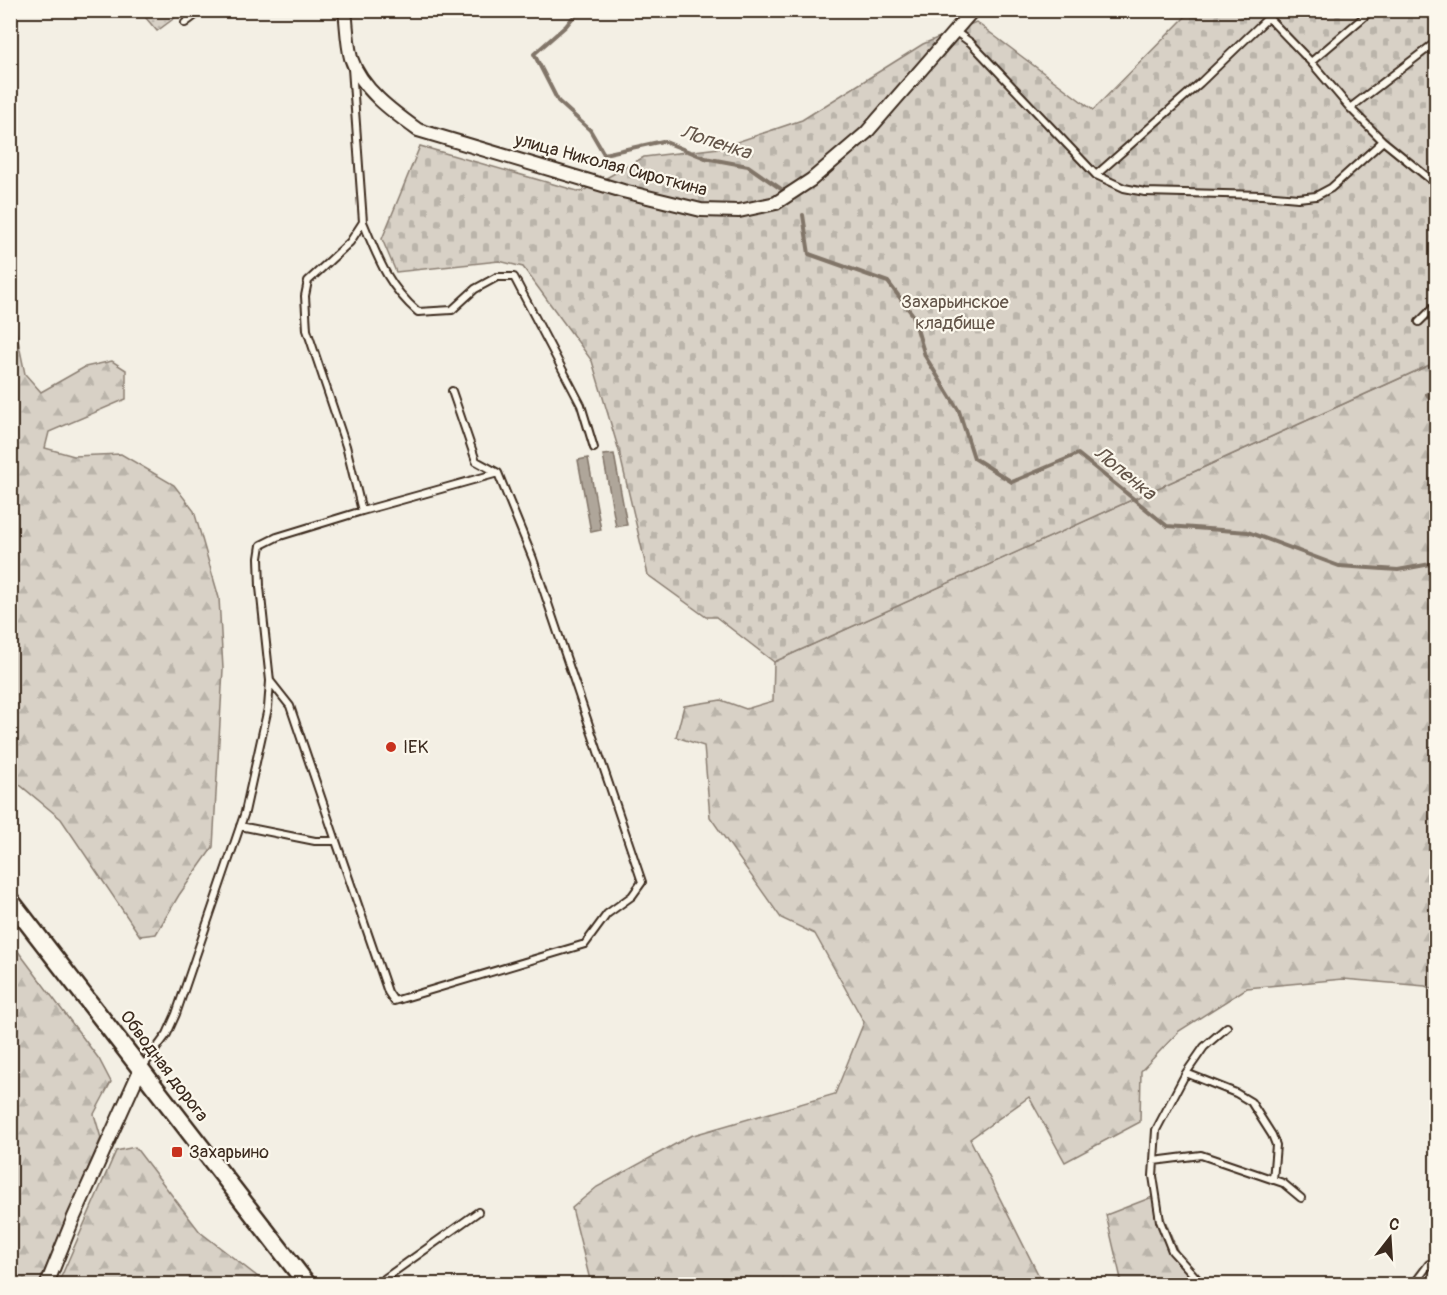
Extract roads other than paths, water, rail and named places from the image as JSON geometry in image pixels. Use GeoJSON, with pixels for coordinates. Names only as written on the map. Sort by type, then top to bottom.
{"type":"FeatureCollection","features":[{"type":"Feature","properties":{"kind":"main road","name":"Обводная дорога"},"geometry":{"type":"LineString","coordinates":[[10,900],[307,1284]]}},
{"type":"Feature","properties":{"kind":"street","name":"улица Николая Сироткина"},"geometry":{"type":"LineString","coordinates":[[345,10],[351,58],[365,84],[390,110],[418,130],[623,191],[701,210],[739,211],[776,203],[811,180],[866,133],[973,10]]}},
{"type":"Feature","properties":{"kind":"street"},"geometry":{"type":"LineString","coordinates":[[47,1284],[74,1217],[141,1068]]}},
{"type":"Feature","properties":{"kind":"lane"},"geometry":{"type":"LineString","coordinates":[[185,23],[202,10]]}},
{"type":"Feature","properties":{"kind":"lane"},"geometry":{"type":"LineString","coordinates":[[1261,10],[1383,141],[1437,184]]}},
{"type":"Feature","properties":{"kind":"lane"},"geometry":{"type":"LineString","coordinates":[[1096,175],[1200,83],[1276,10]]}},
{"type":"Feature","properties":{"kind":"lane"},"geometry":{"type":"LineString","coordinates":[[1311,62],[1372,10]]}},
{"type":"Feature","properties":{"kind":"lane"},"geometry":{"type":"LineString","coordinates":[[956,32],[971,43],[1096,175],[1124,188],[1145,192],[1298,198],[1316,196],[1331,188],[1383,141]]}},
{"type":"Feature","properties":{"kind":"lane"},"geometry":{"type":"LineString","coordinates":[[1350,108],[1437,42]]}},
{"type":"Feature","properties":{"kind":"lane"},"geometry":{"type":"LineString","coordinates":[[351,58],[363,222],[381,265],[400,297],[418,312],[452,310],[475,290],[497,277],[514,278],[581,405],[594,448]]}},
{"type":"Feature","properties":{"kind":"lane"},"geometry":{"type":"LineString","coordinates":[[362,511],[346,446],[307,330],[304,297],[308,281],[350,242],[363,222]]}},
{"type":"Feature","properties":{"kind":"lane"},"geometry":{"type":"LineString","coordinates":[[1419,322],[1437,305]]}},
{"type":"Feature","properties":{"kind":"lane"},"geometry":{"type":"LineString","coordinates":[[270,681],[290,706],[388,992],[394,1001],[585,944],[607,914],[632,896],[642,882],[533,559],[498,473],[476,460],[452,392]]}},
{"type":"Feature","properties":{"kind":"lane"},"geometry":{"type":"LineString","coordinates":[[141,1068],[167,1034],[176,1014],[240,826],[268,708],[270,681],[260,587],[261,545],[277,537],[362,511],[498,473]]}},
{"type":"Feature","properties":{"kind":"lane"},"geometry":{"type":"LineString","coordinates":[[240,826],[315,841],[336,841]]}},
{"type":"Feature","properties":{"kind":"lane"},"geometry":{"type":"LineString","coordinates":[[1202,1284],[1172,1251],[1160,1221],[1153,1176],[1156,1130],[1186,1073],[1204,1047],[1227,1027]]}},
{"type":"Feature","properties":{"kind":"lane"},"geometry":{"type":"LineString","coordinates":[[1186,1073],[1236,1093],[1251,1102],[1276,1145],[1273,1179]]}},
{"type":"Feature","properties":{"kind":"lane"},"geometry":{"type":"LineString","coordinates":[[1154,1161],[1201,1155],[1283,1183],[1301,1198]]}},
{"type":"Feature","properties":{"kind":"lane"},"geometry":{"type":"LineString","coordinates":[[377,1284],[478,1212]]}},
{"type":"Feature","properties":{"kind":"lane"},"geometry":{"type":"LineString","coordinates":[[1414,1284],[1429,1264]]}},
{"type":"Feature","properties":{"kind":"waterway","name":"Лопенка"},"geometry":{"type":"LineString","coordinates":[[579,10],[566,26],[534,54],[558,101],[590,130],[604,154],[663,141],[705,158],[748,166],[784,191]]}},
{"type":"Feature","properties":{"kind":"waterway","name":"Лопенка"},"geometry":{"type":"LineString","coordinates":[[803,215],[809,254],[888,282],[913,315],[925,356],[959,411],[974,458],[1012,482],[1078,454],[1167,526],[1248,532],[1339,566],[1398,570],[1436,563]]}},
{"type":"Feature","properties":{"kind":"waterway"},"geometry":{"type":"LineString","coordinates":[[1427,394],[1436,409]]}},
{"type":"Feature","properties":{"kind":"place","name":"IEK"},"geometry":{"type":"Point","coordinates":[391,747]}},
{"type":"Feature","properties":{"kind":"place","name":"Захарьино"},"geometry":{"type":"Point","coordinates":[177,1152]}},
{"type":"Feature","properties":{"kind":"park label","name":"Захарьинское кладбище"},"geometry":{"type":"Point","coordinates":[955,312]}}]}
